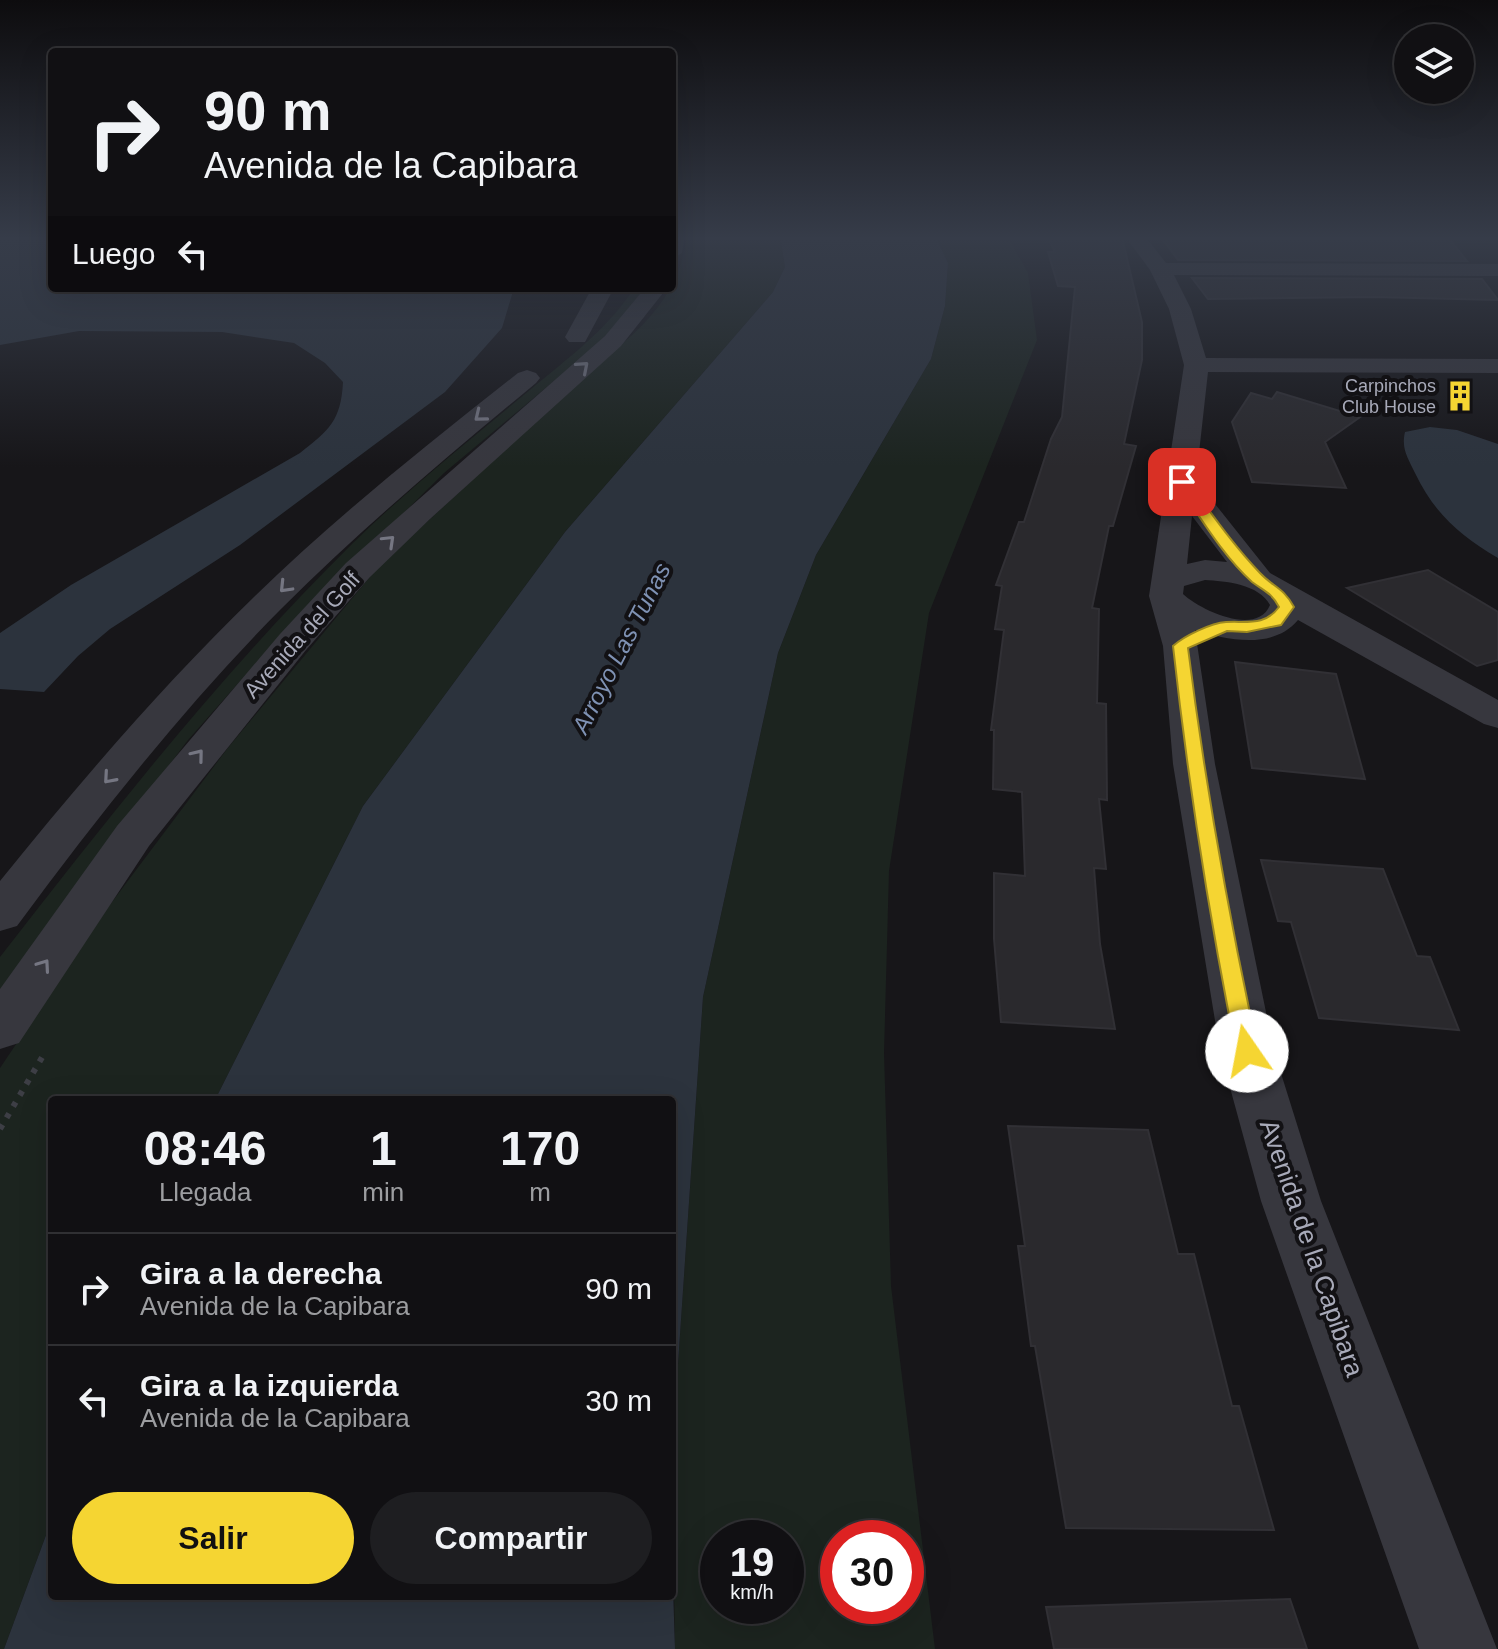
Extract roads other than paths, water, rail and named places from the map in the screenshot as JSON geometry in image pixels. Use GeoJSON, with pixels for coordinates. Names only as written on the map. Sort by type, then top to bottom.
{"type":"FeatureCollection","features":[{"type":"Feature","properties":{"kind":"street"},"geometry":{"type":"LineString","coordinates":[[577,337],[590,313]]}},
{"type":"Feature","properties":{"kind":"street","name":"Avenida del Golf"},"geometry":{"type":"LineString","coordinates":[[0,914],[63,831],[145,737],[307,564],[577,337],[598,313]]}},
{"type":"Feature","properties":{"kind":"street","name":"Avenida del Golf"},"geometry":{"type":"LineString","coordinates":[[0,1029],[133,836],[293,642],[358,570],[613,341],[636,313]]}},
{"type":"Feature","properties":{"kind":"street","name":"Avenida de la Capibara"},"geometry":{"type":"LineString","coordinates":[[1181,313],[1196,365],[1182,482],[1198,617],[1194,764],[1247,1051],[1291,1201],[1458,1649]]}},
{"type":"Feature","properties":{"kind":"street"},"geometry":{"type":"LineString","coordinates":[[1196,365],[1498,366]]}},
{"type":"Feature","properties":{"kind":"street"},"geometry":{"type":"LineString","coordinates":[[1182,482],[1286,607],[1276,621],[1198,617]]}},
{"type":"Feature","properties":{"kind":"street"},"geometry":{"type":"LineString","coordinates":[[1198,617],[1176,576],[1205,570],[1270,589],[1380,654],[1498,716]]}},
{"type":"Feature","properties":{"kind":"street"},"geometry":{"type":"LineString","coordinates":[[1198,617],[1315,638],[1380,654]]}},
{"type":"Feature","properties":{"kind":"water"},"geometry":{"type":"Polygon","coordinates":[[[0,313],[507,313],[502,328],[445,392],[240,545],[110,629],[78,656],[44,692],[0,689],[0,633],[71,585],[300,453],[332,424],[340,406],[343,382],[325,363],[294,343],[222,332],[79,331],[0,345],[0,313]]]}},
{"type":"Feature","properties":{"kind":"water","name":"Arroyo Las Tunas"},"geometry":{"type":"Polygon","coordinates":[[[755,313],[943,313],[931,359],[816,555],[778,653],[703,997],[676,1393],[676,1096],[217,1096],[363,806],[565,532],[755,313]]]}},
{"type":"Feature","properties":{"kind":"water"},"geometry":{"type":"Polygon","coordinates":[[[1430,427],[1457,430],[1498,444],[1498,558],[1449,522],[1422,487],[1408,458],[1404,438],[1405,432],[1430,427]]]}},
{"type":"Feature","properties":{"kind":"water"},"geometry":{"type":"Polygon","coordinates":[[[48,1530],[48,1600],[673,1600],[675,1649],[4,1649],[48,1530]]]}},
{"type":"Feature","properties":{"kind":"place","name":"Carpinchos Club House"},"geometry":{"type":"Point","coordinates":[1460,396]}}]}
